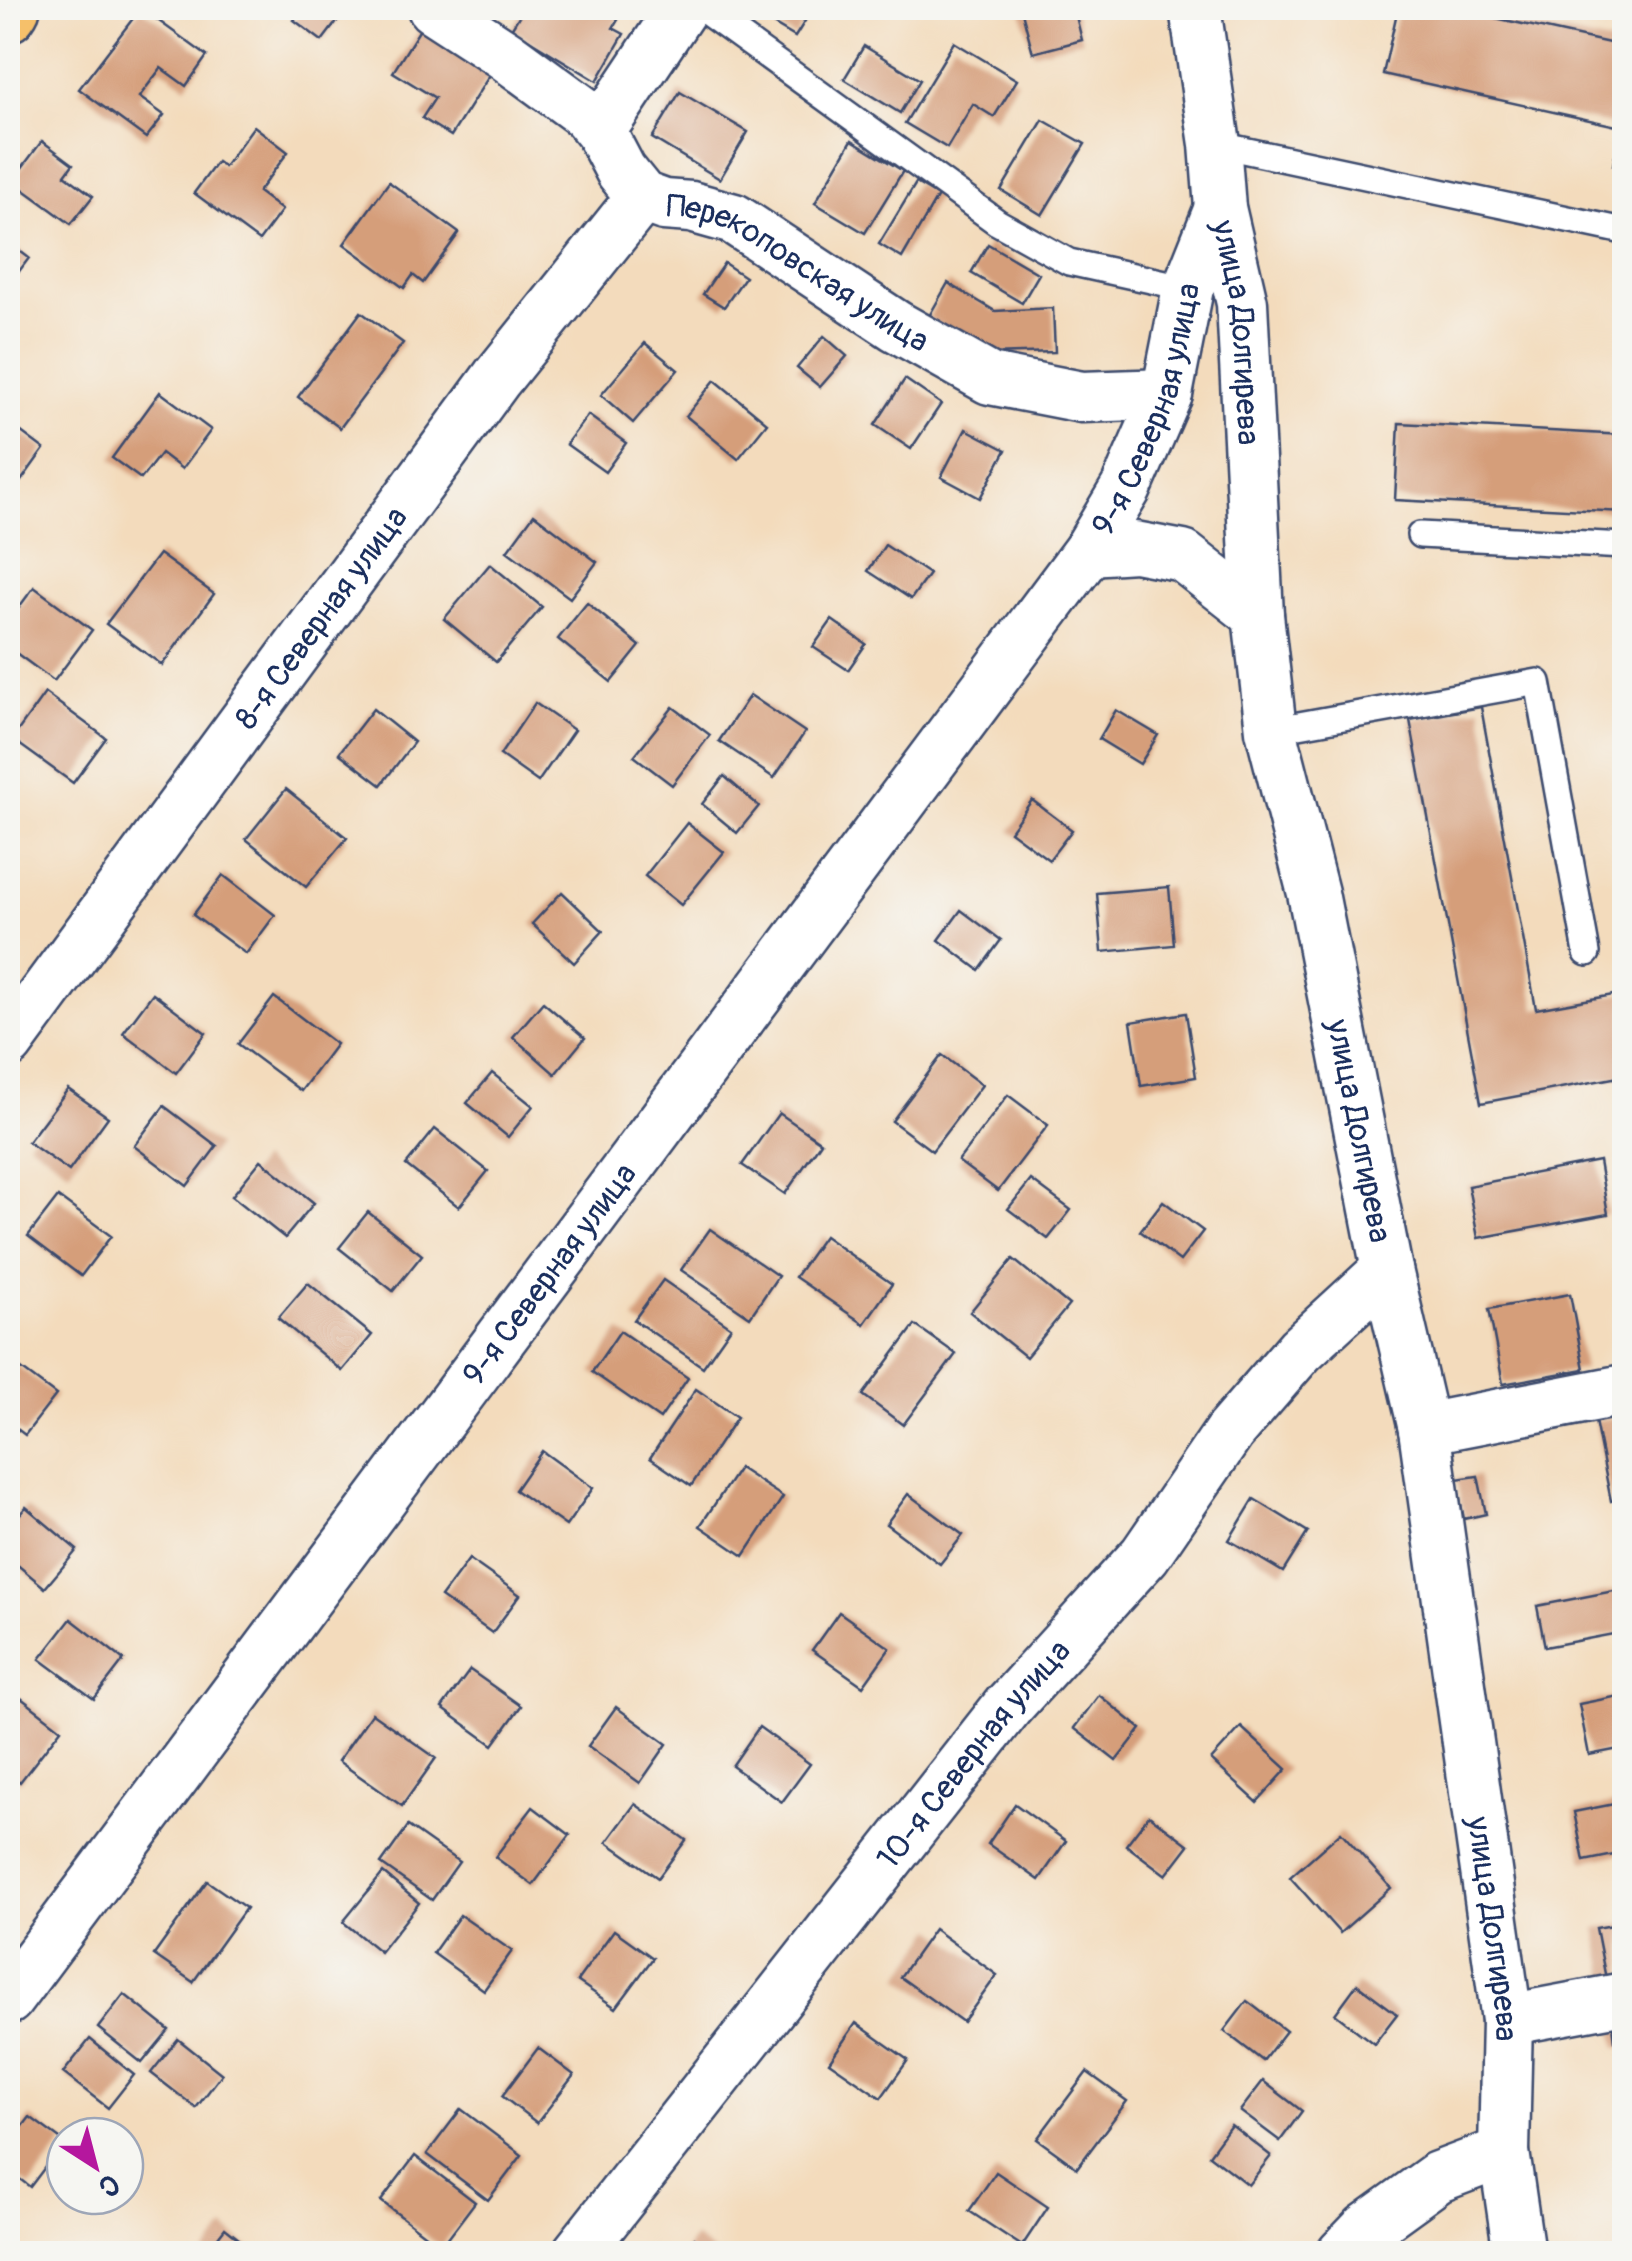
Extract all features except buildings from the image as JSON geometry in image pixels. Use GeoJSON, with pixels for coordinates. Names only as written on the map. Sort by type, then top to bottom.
{"type":"FeatureCollection","features":[{"type":"Feature","properties":{"kind":"main road"},"geometry":{"type":"LineString","coordinates":[[8,14],[12,8]]}},
{"type":"Feature","properties":{"kind":"street","name":"Перекоповская улица"},"geometry":{"type":"LineString","coordinates":[[434,8],[572,104],[600,131],[620,171],[642,197],[734,219],[896,326],[990,378],[1082,397],[1167,394]]}},
{"type":"Feature","properties":{"kind":"street"},"geometry":{"type":"LineString","coordinates":[[600,131],[682,8]]}},
{"type":"Feature","properties":{"kind":"street","name":"улица Долгирева"},"geometry":{"type":"LineString","coordinates":[[1195,8],[1220,208],[1242,303],[1258,615],[1271,730],[1313,892],[1387,1270],[1424,1429],[1506,2020],[1504,2152],[1519,2254]]}},
{"type":"Feature","properties":{"kind":"street","name":"8-я Северная улица"},"geometry":{"type":"LineString","coordinates":[[8,1044],[497,378],[642,197]]}},
{"type":"Feature","properties":{"kind":"street","name":"9-я Северная улица"},"geometry":{"type":"LineString","coordinates":[[8,1998],[1088,550],[1126,488],[1167,394],[1188,288],[1220,208]]}},
{"type":"Feature","properties":{"kind":"street","name":"9-я Северная улица"},"geometry":{"type":"LineString","coordinates":[[1088,550],[1135,547],[1183,556],[1258,615]]}},
{"type":"Feature","properties":{"kind":"street","name":"10-я Северная улица"},"geometry":{"type":"LineString","coordinates":[[577,2254],[1008,1706],[1144,1556],[1230,1431],[1300,1350],[1387,1270]]}},
{"type":"Feature","properties":{"kind":"street"},"geometry":{"type":"LineString","coordinates":[[1424,1429],[1624,1390]]}},
{"type":"Feature","properties":{"kind":"street"},"geometry":{"type":"LineString","coordinates":[[1506,2020],[1624,1998]]}},
{"type":"Feature","properties":{"kind":"street"},"geometry":{"type":"LineString","coordinates":[[1342,2254],[1366,2229],[1438,2177],[1504,2152]]}},
{"type":"Feature","properties":{"kind":"lane"},"geometry":{"type":"LineString","coordinates":[[701,8],[918,161],[997,222],[1069,262],[1188,288]]}},
{"type":"Feature","properties":{"kind":"lane"},"geometry":{"type":"LineString","coordinates":[[1215,144],[1624,231]]}},
{"type":"Feature","properties":{"kind":"lane"},"geometry":{"type":"LineString","coordinates":[[1420,535],[1624,546]]}},
{"type":"Feature","properties":{"kind":"lane"},"geometry":{"type":"LineString","coordinates":[[1271,730],[1538,682],[1587,953]]}}]}
